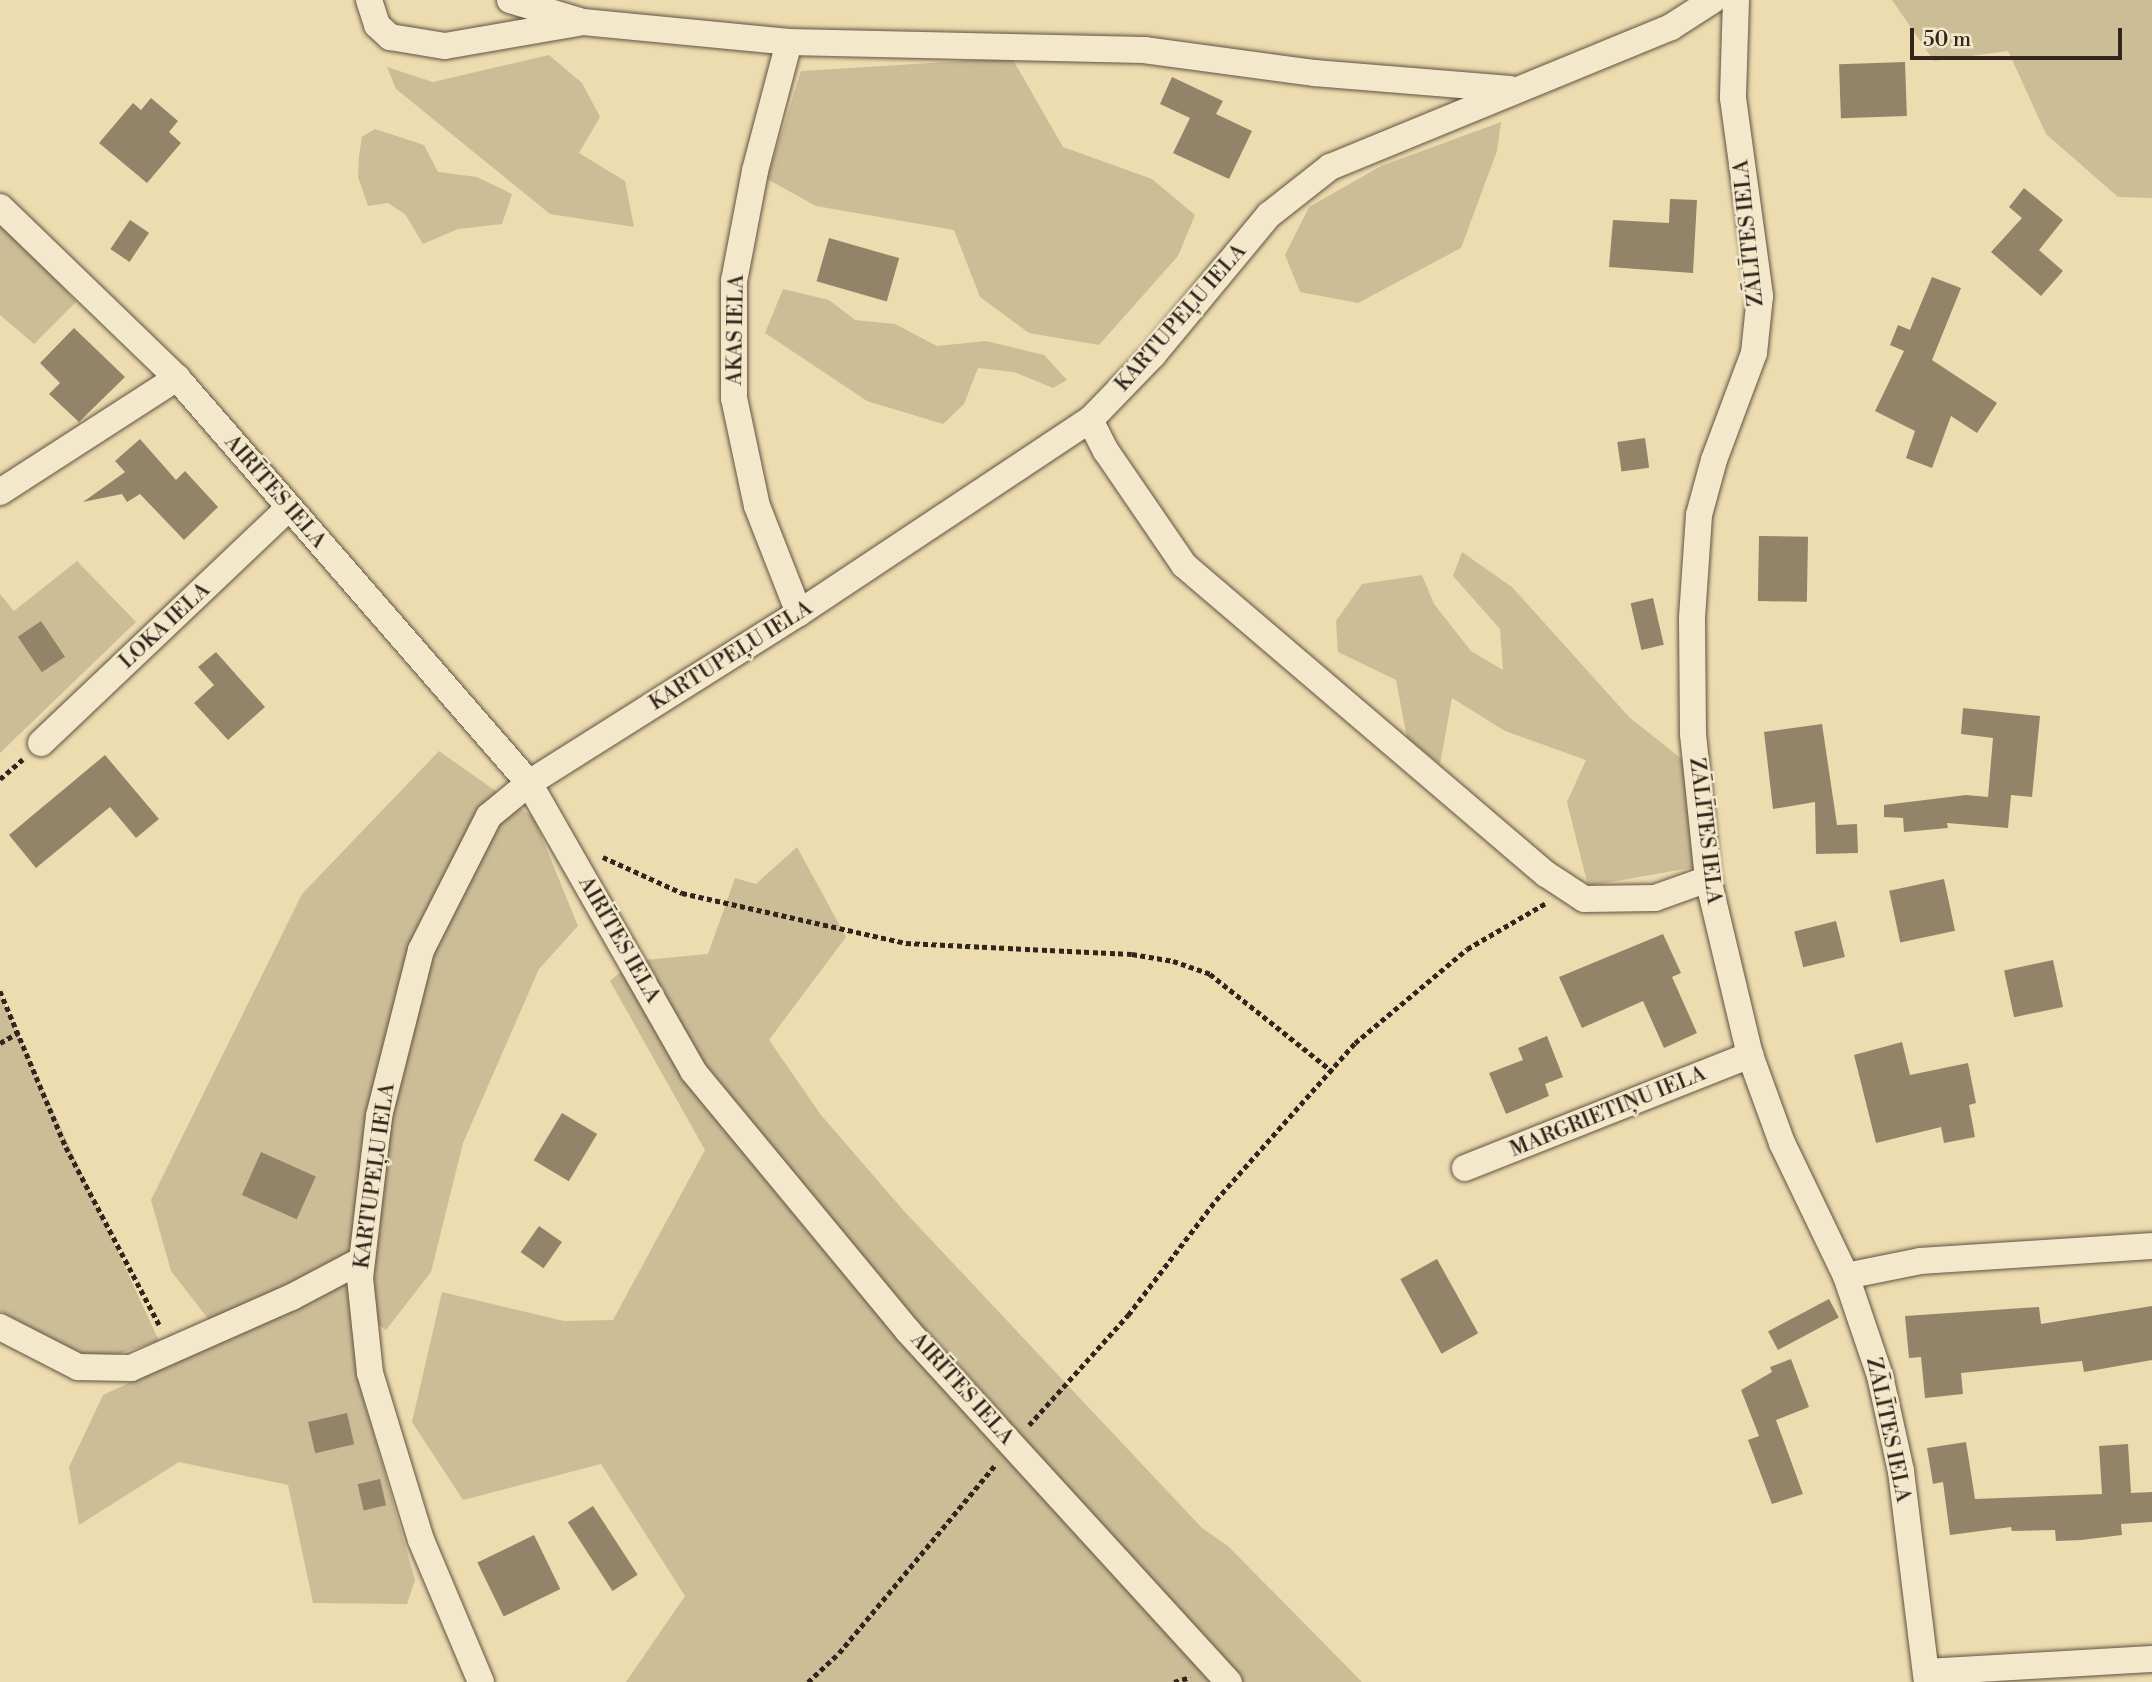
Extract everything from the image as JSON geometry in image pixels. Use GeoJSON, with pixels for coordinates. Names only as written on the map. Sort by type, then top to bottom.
{"type":"FeatureCollection","features":[{"type":"Feature","properties":{"kind":"street"},"geometry":{"type":"LineString","coordinates":[[369,0],[377,24],[390,37],[445,46],[583,22]]}},
{"type":"Feature","properties":{"kind":"street"},"geometry":{"type":"LineString","coordinates":[[510,0],[583,22],[789,43],[1144,50],[1315,73],[1514,89]]}},
{"type":"Feature","properties":{"kind":"street","name":"KARTUPEĻU IELA"},"geometry":{"type":"LineString","coordinates":[[481,1682],[421,1540],[370,1373],[362,1260],[379,1116],[421,950],[489,816],[529,783],[799,614],[1090,420],[1153,355],[1269,215],[1330,167],[1514,89],[1671,27],[1713,0]]}},
{"type":"Feature","properties":{"kind":"street","name":"ZĀLĪTES IELA"},"geometry":{"type":"LineString","coordinates":[[1736,0],[1734,98],[1760,296],[1754,353],[1714,460],[1699,515],[1692,619],[1693,734],[1708,879],[1750,1055],[1782,1143],[1846,1276],[1881,1376],[1901,1471],[1926,1677]]}},
{"type":"Feature","properties":{"kind":"street","name":"AKAS IELA"},"geometry":{"type":"LineString","coordinates":[[789,43],[755,171],[734,281],[734,398],[757,506],[799,614]]}},
{"type":"Feature","properties":{"kind":"street","name":"AIRĪTES IELA"},"geometry":{"type":"LineString","coordinates":[[0,207],[177,378],[529,783],[693,1071],[908,1331],[1229,1682]]}},
{"type":"Feature","properties":{"kind":"street"},"geometry":{"type":"LineString","coordinates":[[0,492],[177,378]]}},
{"type":"Feature","properties":{"kind":"street"},"geometry":{"type":"LineString","coordinates":[[1090,420],[1106,451],[1184,565],[1318,676],[1416,766],[1564,886],[1584,899],[1655,898],[1708,879]]}},
{"type":"Feature","properties":{"kind":"street","name":"LOKA IELA"},"geometry":{"type":"LineString","coordinates":[[41,743],[289,508]]}},
{"type":"Feature","properties":{"kind":"street","name":"MARGRIETIŅU IELA"},"geometry":{"type":"LineString","coordinates":[[1465,1168],[1750,1055]]}},
{"type":"Feature","properties":{"kind":"street"},"geometry":{"type":"LineString","coordinates":[[1846,1276],[1921,1261],[2152,1246]]}},
{"type":"Feature","properties":{"kind":"street"},"geometry":{"type":"LineString","coordinates":[[0,1327],[56,1359],[101,1371],[131,1368],[292,1297],[362,1260]]}},
{"type":"Feature","properties":{"kind":"street"},"geometry":{"type":"LineString","coordinates":[[1926,1677],[2152,1659]]}},
{"type":"Feature","properties":{"kind":"path"},"geometry":{"type":"LineString","coordinates":[[561,838],[682,893],[821,926],[906,943],[1132,954],[1173,961],[1210,974],[1333,1072]]}},
{"type":"Feature","properties":{"kind":"path"},"geometry":{"type":"LineString","coordinates":[[808,1682],[839,1653],[1012,1444],[1128,1315],[1216,1200],[1333,1072],[1355,1043],[1466,949],[1540,909],[1564,886]]}},
{"type":"Feature","properties":{"kind":"path"},"geometry":{"type":"LineString","coordinates":[[0,991],[66,1147],[173,1350]]}},
{"type":"Feature","properties":{"kind":"path"},"geometry":{"type":"LineString","coordinates":[[0,1043],[19,1032]]}},
{"type":"Feature","properties":{"kind":"shaded area"},"geometry":{"type":"Polygon","coordinates":[[[1892,0],[2152,0],[2152,198],[2118,197],[2046,134],[2008,51],[1934,61],[1892,0]]]}},
{"type":"Feature","properties":{"kind":"shaded area"},"geometry":{"type":"Polygon","coordinates":[[[549,55],[582,83],[600,117],[579,153],[625,181],[634,227],[550,214],[396,89],[387,67],[433,82],[549,55]]]}},
{"type":"Feature","properties":{"kind":"shaded area"},"geometry":{"type":"Polygon","coordinates":[[[1012,58],[1063,147],[1152,179],[1195,215],[1178,256],[1099,345],[1029,333],[980,297],[954,230],[816,206],[767,179],[801,71],[1012,58]]]}},
{"type":"Feature","properties":{"kind":"shaded area"},"geometry":{"type":"Polygon","coordinates":[[[1501,122],[1497,151],[1461,248],[1358,303],[1300,292],[1285,255],[1309,207],[1381,166],[1501,122]]]}},
{"type":"Feature","properties":{"kind":"shaded area"},"geometry":{"type":"Polygon","coordinates":[[[375,129],[424,145],[438,172],[477,177],[512,194],[502,224],[458,229],[423,244],[405,214],[388,203],[368,206],[358,177],[359,156],[362,137],[375,129]]]}},
{"type":"Feature","properties":{"kind":"shaded area"},"geometry":{"type":"Polygon","coordinates":[[[0,219],[76,302],[34,344],[0,315],[0,219]]]}},
{"type":"Feature","properties":{"kind":"shaded area"},"geometry":{"type":"Polygon","coordinates":[[[783,289],[829,300],[855,320],[895,324],[937,346],[986,341],[1044,355],[1067,380],[1053,388],[1014,372],[978,368],[964,404],[943,424],[867,401],[765,333],[783,289]]]}},
{"type":"Feature","properties":{"kind":"shaded area"},"geometry":{"type":"Polygon","coordinates":[[[1462,552],[1512,587],[1629,717],[1683,760],[1696,867],[1588,886],[1567,802],[1586,760],[1505,731],[1452,698],[1440,764],[1407,738],[1396,680],[1338,652],[1336,621],[1362,584],[1422,575],[1434,604],[1471,651],[1503,670],[1500,629],[1453,576],[1462,552]]]}},
{"type":"Feature","properties":{"kind":"shaded area"},"geometry":{"type":"Polygon","coordinates":[[[77,561],[136,622],[0,753],[0,594],[14,611],[77,561]]]}},
{"type":"Feature","properties":{"kind":"shaded area"},"geometry":{"type":"Polygon","coordinates":[[[439,751],[534,818],[578,926],[539,969],[463,1143],[431,1272],[386,1330],[350,1306],[359,1383],[415,1580],[407,1604],[313,1603],[288,1485],[179,1462],[79,1525],[69,1467],[103,1395],[329,1291],[209,1320],[171,1271],[151,1200],[302,894],[439,751]]]}},
{"type":"Feature","properties":{"kind":"shaded area"},"geometry":{"type":"Polygon","coordinates":[[[797,847],[846,937],[769,1040],[821,1115],[904,1211],[1202,1528],[1229,1547],[1362,1682],[626,1682],[685,1596],[601,1464],[463,1500],[412,1422],[442,1292],[564,1321],[613,1320],[705,1150],[610,981],[634,961],[708,954],[735,878],[756,884],[797,847]]]}},
{"type":"Feature","properties":{"kind":"shaded area"},"geometry":{"type":"Polygon","coordinates":[[[0,995],[159,1341],[95,1361],[0,1311],[0,995]]]}},
{"type":"Feature","properties":{"kind":"building"},"geometry":{"type":"Polygon","coordinates":[[[1905,62],[1907,116],[1841,118],[1839,64],[1905,62]]]}},
{"type":"Feature","properties":{"kind":"building"},"geometry":{"type":"Polygon","coordinates":[[[1172,77],[1223,101],[1216,114],[1252,131],[1229,179],[1173,153],[1190,118],[1160,104],[1172,77]]]}},
{"type":"Feature","properties":{"kind":"building"},"geometry":{"type":"Polygon","coordinates":[[[151,98],[178,121],[169,132],[181,143],[147,183],[99,143],[133,103],[141,110],[151,98]]]}},
{"type":"Feature","properties":{"kind":"building"},"geometry":{"type":"Polygon","coordinates":[[[2024,188],[2063,220],[2039,250],[2063,271],[2041,296],[1991,252],[2022,218],[2009,207],[2024,188]]]}},
{"type":"Feature","properties":{"kind":"building"},"geometry":{"type":"Polygon","coordinates":[[[1670,199],[1697,200],[1693,273],[1609,267],[1613,220],[1669,223],[1670,199]]]}},
{"type":"Feature","properties":{"kind":"building"},"geometry":{"type":"Polygon","coordinates":[[[130,220],[149,233],[129,262],[110,249],[130,220]]]}},
{"type":"Feature","properties":{"kind":"building"},"geometry":{"type":"Polygon","coordinates":[[[829,238],[899,258],[887,301],[817,281],[829,238]]]}},
{"type":"Feature","properties":{"kind":"building"},"geometry":{"type":"Polygon","coordinates":[[[1932,277],[1961,288],[1932,360],[1997,403],[1977,433],[1951,416],[1932,468],[1906,458],[1915,431],[1875,411],[1904,351],[1890,345],[1898,325],[1910,330],[1932,277]]]}},
{"type":"Feature","properties":{"kind":"building"},"geometry":{"type":"Polygon","coordinates":[[[74,328],[125,377],[79,422],[49,394],[60,383],[40,363],[74,328]]]}},
{"type":"Feature","properties":{"kind":"building"},"geometry":{"type":"Polygon","coordinates":[[[1645,438],[1649,468],[1621,472],[1617,442],[1645,438]]]}},
{"type":"Feature","properties":{"kind":"building"},"geometry":{"type":"Polygon","coordinates":[[[140,439],[176,480],[185,471],[218,507],[184,540],[140,494],[127,502],[122,494],[83,502],[125,472],[115,461],[140,439]]]}},
{"type":"Feature","properties":{"kind":"building"},"geometry":{"type":"Polygon","coordinates":[[[1759,536],[1808,537],[1807,602],[1758,601],[1759,536]]]}},
{"type":"Feature","properties":{"kind":"building"},"geometry":{"type":"Polygon","coordinates":[[[1653,598],[1664,645],[1641,650],[1631,603],[1653,598]]]}},
{"type":"Feature","properties":{"kind":"building"},"geometry":{"type":"Polygon","coordinates":[[[41,621],[65,657],[42,672],[18,637],[41,621]]]}},
{"type":"Feature","properties":{"kind":"building"},"geometry":{"type":"Polygon","coordinates":[[[216,652],[265,707],[228,740],[194,703],[214,685],[198,667],[216,652]]]}},
{"type":"Feature","properties":{"kind":"building"},"geometry":{"type":"Polygon","coordinates":[[[1963,708],[2040,716],[2032,797],[2011,795],[2008,828],[1947,823],[1948,828],[1904,832],[1903,818],[1884,817],[1884,805],[1966,795],[1988,797],[1993,738],[1961,734],[1963,708]]]}},
{"type":"Feature","properties":{"kind":"building"},"geometry":{"type":"Polygon","coordinates":[[[1822,724],[1837,825],[1857,824],[1858,853],[1816,854],[1815,802],[1773,809],[1764,732],[1822,724]]]}},
{"type":"Feature","properties":{"kind":"building"},"geometry":{"type":"Polygon","coordinates":[[[105,755],[159,819],[136,838],[110,807],[36,868],[9,835],[105,755]]]}},
{"type":"Feature","properties":{"kind":"building"},"geometry":{"type":"Polygon","coordinates":[[[1944,879],[1955,931],[1900,942],[1889,891],[1944,879]]]}},
{"type":"Feature","properties":{"kind":"building"},"geometry":{"type":"Polygon","coordinates":[[[1836,921],[1845,957],[1803,967],[1794,931],[1836,921]]]}},
{"type":"Feature","properties":{"kind":"building"},"geometry":{"type":"Polygon","coordinates":[[[1663,934],[1681,973],[1672,977],[1697,1033],[1664,1048],[1643,1001],[1582,1028],[1559,977],[1663,934]]]}},
{"type":"Feature","properties":{"kind":"building"},"geometry":{"type":"Polygon","coordinates":[[[2053,960],[2063,1007],[2014,1017],[2004,970],[2053,960]]]}},
{"type":"Feature","properties":{"kind":"building"},"geometry":{"type":"Polygon","coordinates":[[[1547,1036],[1563,1077],[1545,1084],[1549,1096],[1506,1114],[1489,1073],[1523,1060],[1518,1048],[1547,1036]]]}},
{"type":"Feature","properties":{"kind":"building"},"geometry":{"type":"Polygon","coordinates":[[[1902,1042],[1910,1075],[1968,1063],[1976,1103],[1969,1105],[1975,1137],[1944,1143],[1941,1127],[1876,1143],[1854,1055],[1902,1042]]]}},
{"type":"Feature","properties":{"kind":"building"},"geometry":{"type":"Polygon","coordinates":[[[562,1113],[597,1134],[569,1181],[534,1160],[562,1113]]]}},
{"type":"Feature","properties":{"kind":"building"},"geometry":{"type":"Polygon","coordinates":[[[261,1152],[316,1176],[297,1219],[242,1195],[261,1152]]]}},
{"type":"Feature","properties":{"kind":"building"},"geometry":{"type":"Polygon","coordinates":[[[539,1226],[562,1242],[544,1268],[521,1252],[539,1226]]]}},
{"type":"Feature","properties":{"kind":"building"},"geometry":{"type":"Polygon","coordinates":[[[1437,1259],[1478,1333],[1441,1354],[1400,1279],[1437,1259]]]}},
{"type":"Feature","properties":{"kind":"building"},"geometry":{"type":"Polygon","coordinates":[[[1829,1299],[1839,1318],[1778,1350],[1768,1331],[1829,1299]]]}},
{"type":"Feature","properties":{"kind":"building"},"geometry":{"type":"Polygon","coordinates":[[[2152,1306],[2152,1360],[2084,1372],[2082,1361],[1961,1373],[1963,1394],[1925,1398],[1921,1357],[1909,1358],[1905,1316],[2039,1307],[2041,1324],[2152,1306]]]}},
{"type":"Feature","properties":{"kind":"building"},"geometry":{"type":"Polygon","coordinates":[[[1791,1359],[1809,1407],[1776,1420],[1803,1494],[1772,1504],[1748,1440],[1759,1436],[1741,1390],[1772,1372],[1770,1367],[1791,1359]]]}},
{"type":"Feature","properties":{"kind":"building"},"geometry":{"type":"Polygon","coordinates":[[[347,1413],[354,1444],[315,1453],[308,1422],[347,1413]]]}},
{"type":"Feature","properties":{"kind":"building"},"geometry":{"type":"Polygon","coordinates":[[[1966,1442],[1975,1499],[2102,1494],[2099,1446],[2128,1444],[2131,1493],[2152,1492],[2152,1522],[2121,1524],[2122,1535],[2081,1540],[2056,1541],[2055,1530],[2012,1531],[2011,1527],[1950,1535],[1943,1482],[1933,1484],[1927,1448],[1966,1442]]]}},
{"type":"Feature","properties":{"kind":"building"},"geometry":{"type":"Polygon","coordinates":[[[380,1479],[386,1505],[364,1510],[358,1484],[380,1479]]]}},
{"type":"Feature","properties":{"kind":"building"},"geometry":{"type":"Polygon","coordinates":[[[593,1506],[638,1575],[613,1591],[568,1522],[593,1506]]]}},
{"type":"Feature","properties":{"kind":"building"},"geometry":{"type":"Polygon","coordinates":[[[534,1535],[560,1589],[504,1617],[477,1563],[534,1535]]]}}]}
